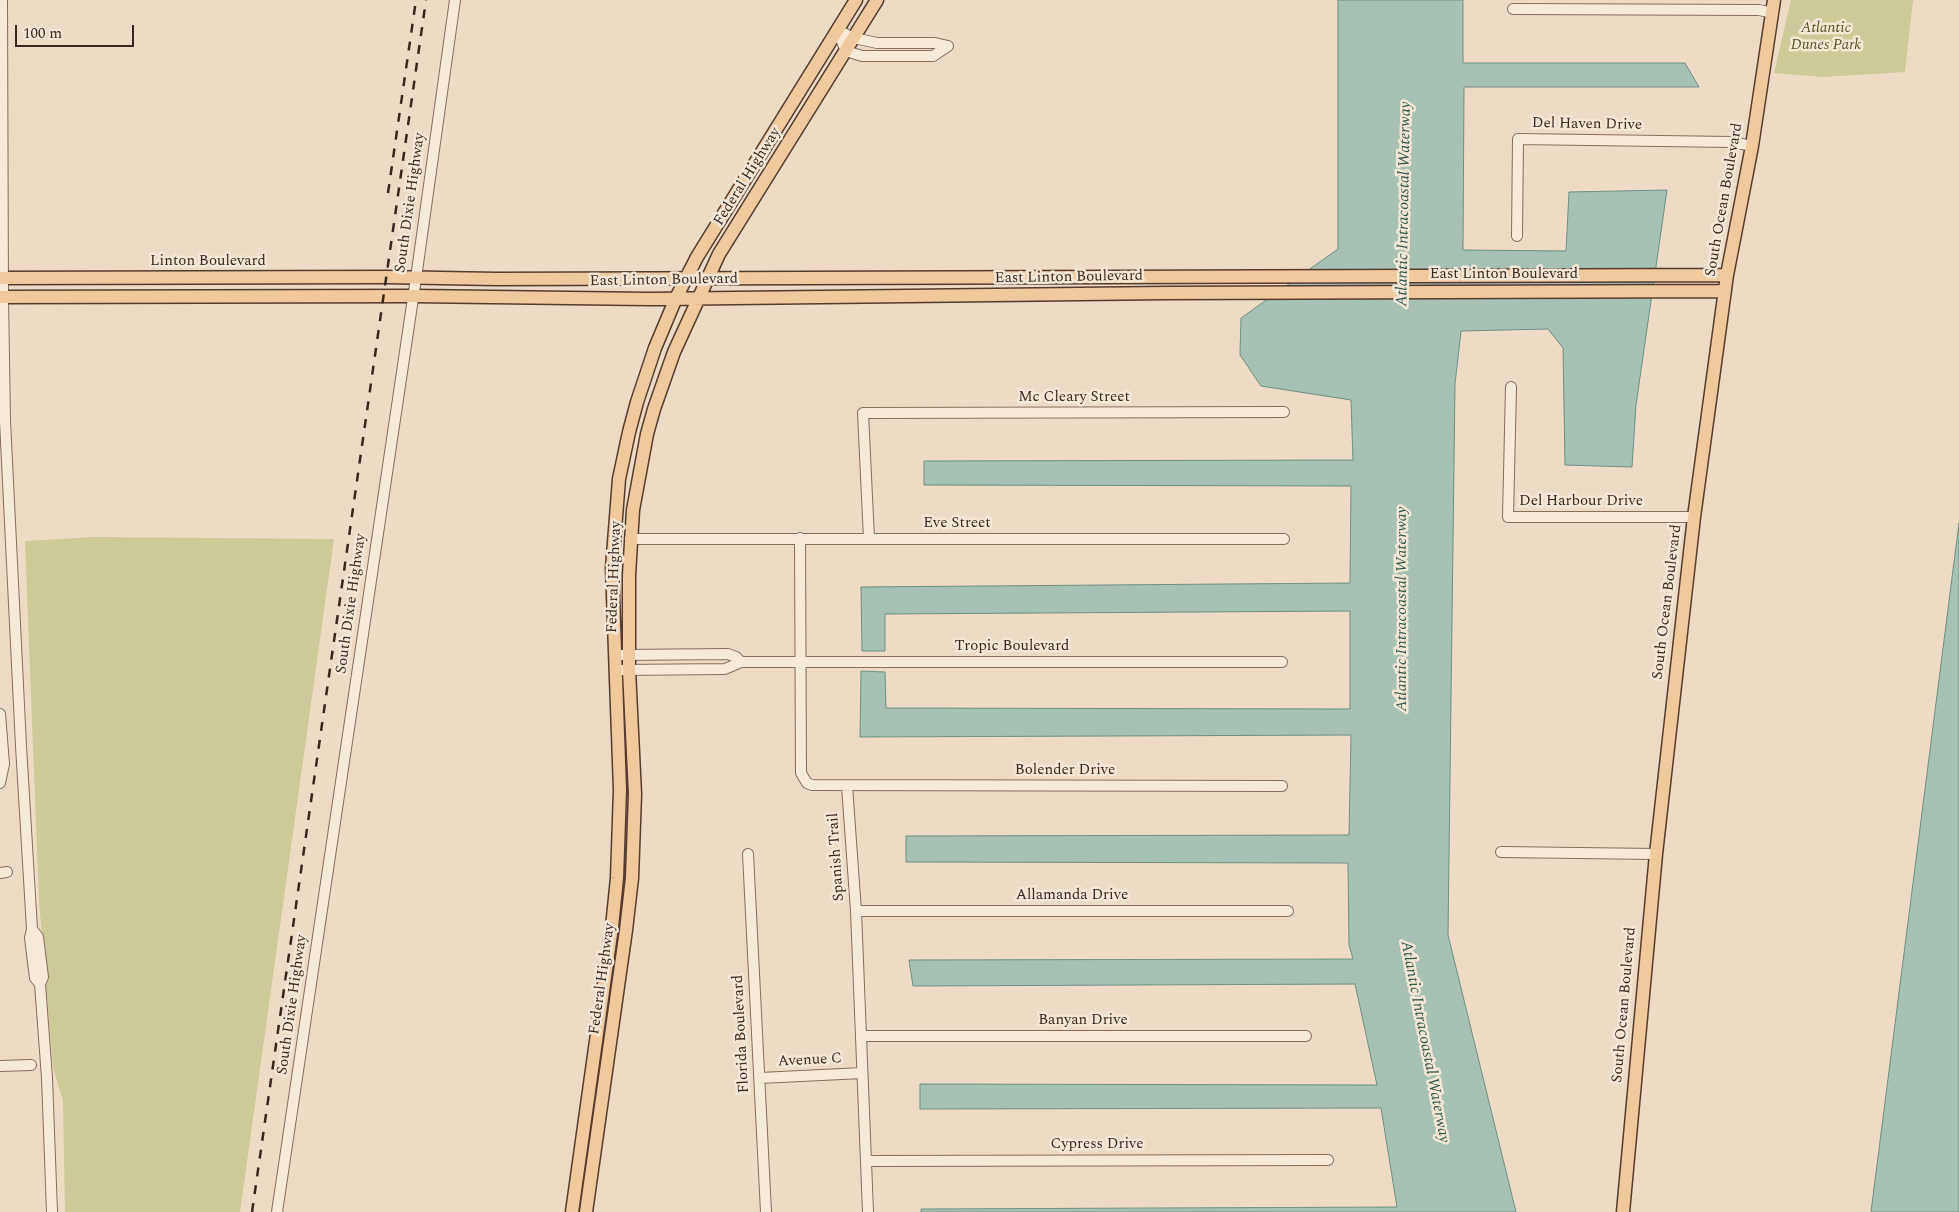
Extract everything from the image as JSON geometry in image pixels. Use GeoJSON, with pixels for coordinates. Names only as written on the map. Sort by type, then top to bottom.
{"type":"FeatureCollection","features":[{"type":"Feature","properties":{"kind":"main road","name":"Federal Highway"},"geometry":{"type":"LineString","coordinates":[[572,1212],[612,927],[619,838],[620,771],[612,568],[619,480],[631,425],[643,383],[676,298],[710,232],[856,0]]}},
{"type":"Feature","properties":{"kind":"main road","name":"Federal Highway"},"geometry":{"type":"LineString","coordinates":[[586,1212],[626,930],[633,853],[635,794],[629,655],[628,575],[630,539],[637,485],[652,414],[674,352],[719,254],[877,0]]}},
{"type":"Feature","properties":{"kind":"main road","name":"South Ocean Boulevard"},"geometry":{"type":"LineString","coordinates":[[1623,1212],[1640,1004],[1694,517],[1727,275],[1752,146],[1774,6]]}},
{"type":"Feature","properties":{"kind":"main road","name":"East Linton Boulevard"},"geometry":{"type":"LineString","coordinates":[[416,278],[1727,275]]}},
{"type":"Feature","properties":{"kind":"main road"},"geometry":{"type":"LineString","coordinates":[[974,277],[975,296]]}},
{"type":"Feature","properties":{"kind":"main road","name":"Linton Boulevard"},"geometry":{"type":"LineString","coordinates":[[1,278],[416,278]]}},
{"type":"Feature","properties":{"kind":"main road"},"geometry":{"type":"LineString","coordinates":[[185,297],[217,278]]}},
{"type":"Feature","properties":{"kind":"main road"},"geometry":{"type":"LineString","coordinates":[[209,297],[218,289],[242,278]]}},
{"type":"Feature","properties":{"kind":"main road"},"geometry":{"type":"LineString","coordinates":[[522,297],[526,289],[541,278]]}},
{"type":"Feature","properties":{"kind":"main road","name":"East Linton Boulevard"},"geometry":{"type":"LineString","coordinates":[[413,296],[676,298],[1166,293],[1725,291]]}},
{"type":"Feature","properties":{"kind":"main road"},"geometry":{"type":"LineString","coordinates":[[1,297],[413,296]]}},
{"type":"Feature","properties":{"kind":"main road"},"geometry":{"type":"LineString","coordinates":[[619,838],[633,853]]}},
{"type":"Feature","properties":{"kind":"street"},"geometry":{"type":"LineString","coordinates":[[2,0],[1,297],[5,421],[32,929],[30,938],[35,978],[40,984],[47,1078],[52,1212]]}},
{"type":"Feature","properties":{"kind":"street","name":"South Dixie Highway"},"geometry":{"type":"LineString","coordinates":[[277,1212],[416,278],[455,0]]}},
{"type":"Feature","properties":{"kind":"street"},"geometry":{"type":"LineString","coordinates":[[1514,9],[1759,10],[1774,6]]}},
{"type":"Feature","properties":{"kind":"street"},"geometry":{"type":"LineString","coordinates":[[837,30],[854,38],[877,43],[935,43],[948,46],[933,56],[862,56],[846,51],[837,30]]}},
{"type":"Feature","properties":{"kind":"street","name":"Del Haven Drive"},"geometry":{"type":"LineString","coordinates":[[1517,236],[1518,139],[1732,142],[1752,146]]}},
{"type":"Feature","properties":{"kind":"street","name":"Del Harbour Drive"},"geometry":{"type":"LineString","coordinates":[[1511,387],[1508,516],[1694,517]]}},
{"type":"Feature","properties":{"kind":"street","name":"Mc Cleary Street"},"geometry":{"type":"LineString","coordinates":[[869,539],[863,413],[1284,412]]}},
{"type":"Feature","properties":{"kind":"street"},"geometry":{"type":"LineString","coordinates":[[800,538],[801,773],[807,783],[812,785],[847,786]]}},
{"type":"Feature","properties":{"kind":"street","name":"Eve Street"},"geometry":{"type":"LineString","coordinates":[[630,539],[1284,539]]}},
{"type":"Feature","properties":{"kind":"street","name":"Tropic Boulevard"},"geometry":{"type":"LineString","coordinates":[[614,654],[728,654],[736,657],[741,662]]}},
{"type":"Feature","properties":{"kind":"street","name":"Tropic Boulevard"},"geometry":{"type":"LineString","coordinates":[[615,670],[725,669],[741,662],[1282,662]]}},
{"type":"Feature","properties":{"kind":"street"},"geometry":{"type":"LineString","coordinates":[[0,714],[4,764],[0,783]]}},
{"type":"Feature","properties":{"kind":"street","name":"Bolender Drive"},"geometry":{"type":"LineString","coordinates":[[847,786],[1282,786]]}},
{"type":"Feature","properties":{"kind":"street","name":"Spanish Trail"},"geometry":{"type":"LineString","coordinates":[[847,786],[856,912],[868,1212]]}},
{"type":"Feature","properties":{"kind":"street"},"geometry":{"type":"LineString","coordinates":[[1501,852],[1656,854]]}},
{"type":"Feature","properties":{"kind":"street","name":"Florida Boulevard"},"geometry":{"type":"LineString","coordinates":[[748,854],[766,1212]]}},
{"type":"Feature","properties":{"kind":"street","name":"Allamanda Drive"},"geometry":{"type":"LineString","coordinates":[[856,912],[1288,911]]}},
{"type":"Feature","properties":{"kind":"street","name":"Banyan Drive"},"geometry":{"type":"LineString","coordinates":[[861,1036],[1306,1036]]}},
{"type":"Feature","properties":{"kind":"street"},"geometry":{"type":"LineString","coordinates":[[0,1066],[30,1065]]}},
{"type":"Feature","properties":{"kind":"street","name":"Avenue C"},"geometry":{"type":"LineString","coordinates":[[760,1078],[862,1073]]}},
{"type":"Feature","properties":{"kind":"street","name":"Cypress Drive"},"geometry":{"type":"LineString","coordinates":[[866,1161],[1328,1160]]}},
{"type":"Feature","properties":{"kind":"green space","name":"Atlantic Dunes Park"},"geometry":{"type":"Polygon","coordinates":[[[1791,0],[1913,0],[1905,72],[1822,77],[1774,73],[1791,0]]]}},
{"type":"Feature","properties":{"kind":"green space"},"geometry":{"type":"Polygon","coordinates":[[[93,537],[334,539],[240,1212],[65,1212],[63,1101],[53,1068],[39,901],[25,541],[93,537]]]}},
{"type":"Feature","properties":{"kind":"water","name":"Atlantic Intracoastal Waterway"},"geometry":{"type":"Polygon","coordinates":[[[1338,0],[1463,0],[1463,63],[1685,63],[1699,87],[1464,87],[1463,250],[1566,251],[1569,192],[1667,190],[1636,405],[1632,467],[1565,465],[1563,348],[1548,329],[1461,331],[1455,384],[1448,935],[1516,1212],[921,1212],[921,1209],[1397,1207],[1381,1108],[920,1109],[920,1084],[1377,1085],[1355,984],[913,986],[909,960],[1353,959],[1349,945],[1348,863],[906,862],[906,836],[1349,835],[1351,735],[860,737],[861,671],[885,672],[886,708],[1350,709],[1350,611],[885,614],[885,651],[862,651],[861,587],[1350,583],[1351,486],[924,485],[924,461],[1353,460],[1351,400],[1261,386],[1240,355],[1241,318],[1338,249],[1338,0]]]}},
{"type":"Feature","properties":{"kind":"water"},"geometry":{"type":"Polygon","coordinates":[[[1959,523],[1959,1212],[1871,1212],[1959,523]]]}},
{"type":"Feature","properties":{"kind":"railway"},"geometry":{"type":"LineString","coordinates":[[388,193],[416,0]]}},
{"type":"Feature","properties":{"kind":"railway"},"geometry":{"type":"LineString","coordinates":[[252,1212],[426,0]]}}]}
